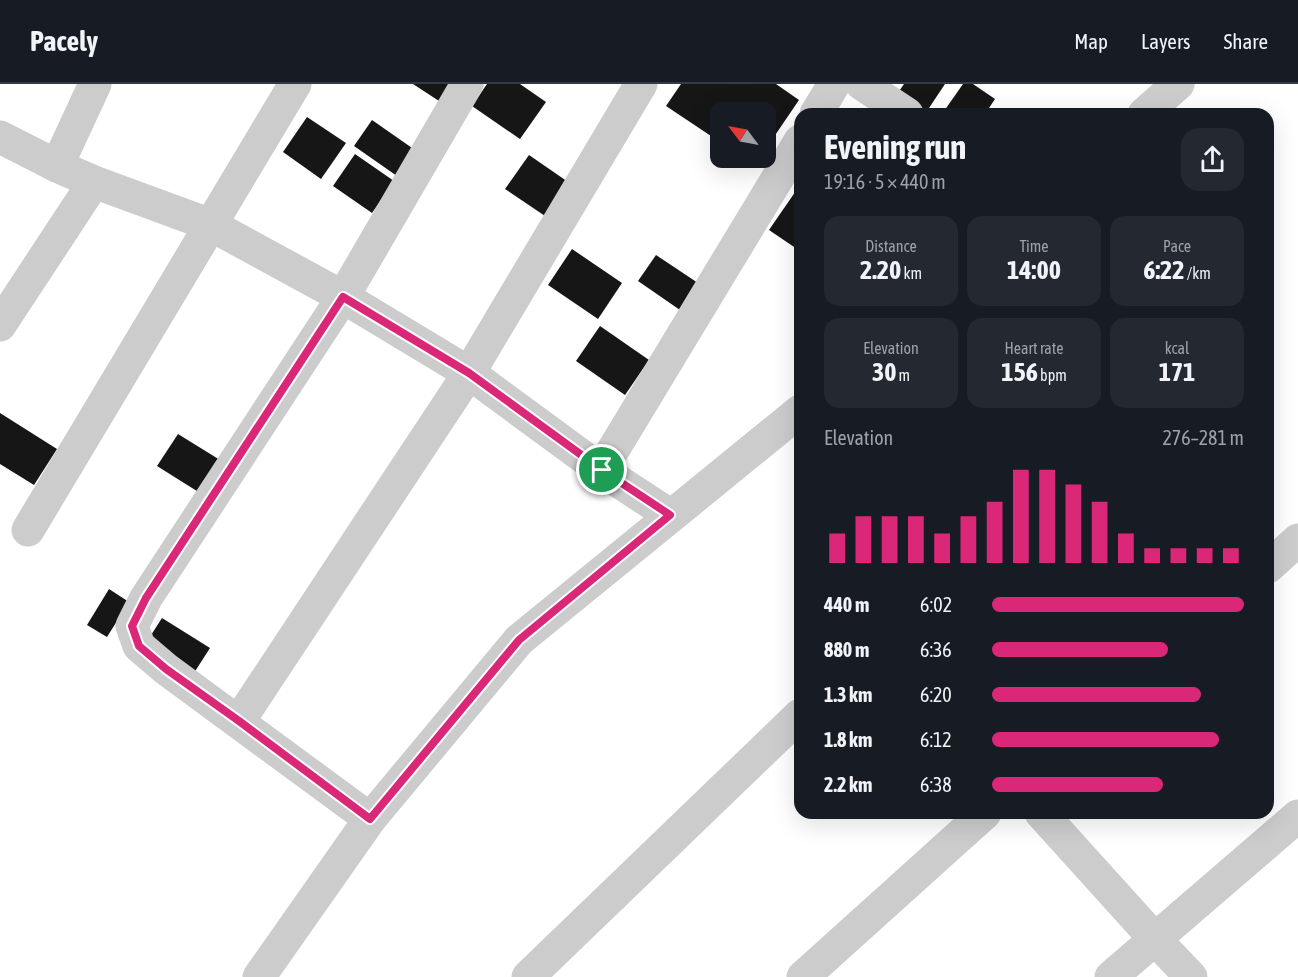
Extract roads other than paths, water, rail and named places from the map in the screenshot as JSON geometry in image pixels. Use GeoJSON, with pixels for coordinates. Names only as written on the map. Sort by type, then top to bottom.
{"type":"FeatureCollection","features":[{"type":"Feature","properties":{"kind":"street"},"geometry":{"type":"LineString","coordinates":[[57,166],[95,84]]}},
{"type":"Feature","properties":{"kind":"street"},"geometry":{"type":"LineString","coordinates":[[28,530],[295,84]]}},
{"type":"Feature","properties":{"kind":"street"},"geometry":{"type":"LineString","coordinates":[[370,819],[166,669],[139,646],[132,626],[146,598],[343,297],[467,84]]}},
{"type":"Feature","properties":{"kind":"street"},"geometry":{"type":"LineString","coordinates":[[239,721],[469,373],[641,84]]}},
{"type":"Feature","properties":{"kind":"street"},"geometry":{"type":"LineString","coordinates":[[820,108],[834,84]]}},
{"type":"Feature","properties":{"kind":"street"},"geometry":{"type":"LineString","coordinates":[[862,84],[898,108]]}},
{"type":"Feature","properties":{"kind":"street"},"geometry":{"type":"LineString","coordinates":[[1151,108],[1178,84]]}},
{"type":"Feature","properties":{"kind":"street"},"geometry":{"type":"LineString","coordinates":[[0,137],[94,182],[211,225],[343,297],[469,373],[602,470],[670,515]]}},
{"type":"Feature","properties":{"kind":"street"},"geometry":{"type":"LineString","coordinates":[[602,470],[794,151]]}},
{"type":"Feature","properties":{"kind":"street"},"geometry":{"type":"LineString","coordinates":[[0,325],[94,182]]}},
{"type":"Feature","properties":{"kind":"street"},"geometry":{"type":"LineString","coordinates":[[258,977],[370,819],[519,640],[794,416]]}},
{"type":"Feature","properties":{"kind":"street"},"geometry":{"type":"LineString","coordinates":[[1274,562],[1298,540]]}},
{"type":"Feature","properties":{"kind":"street"},"geometry":{"type":"LineString","coordinates":[[528,977],[794,721]]}},
{"type":"Feature","properties":{"kind":"street"},"geometry":{"type":"LineString","coordinates":[[1111,977],[1298,816]]}},
{"type":"Feature","properties":{"kind":"street"},"geometry":{"type":"LineString","coordinates":[[803,977],[979,819]]}},
{"type":"Feature","properties":{"kind":"street"},"geometry":{"type":"LineString","coordinates":[[1046,819],[1191,977]]}}]}
